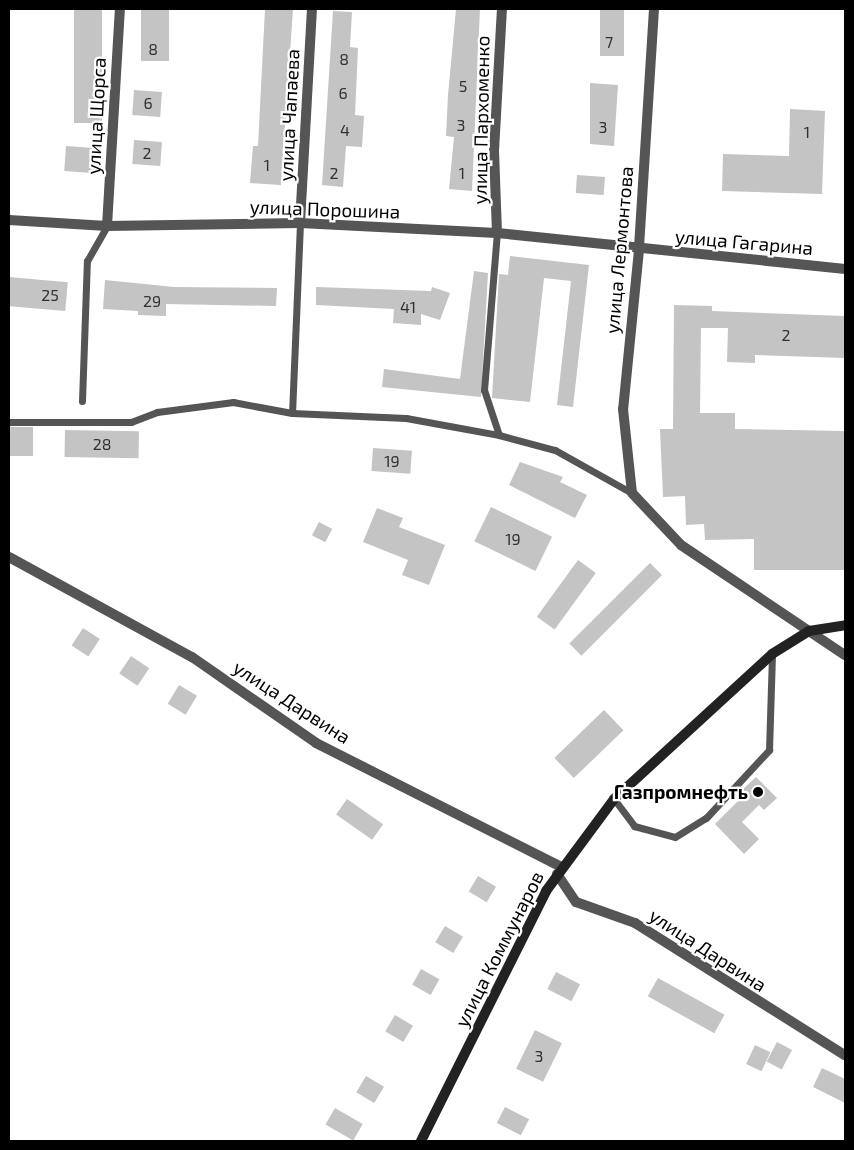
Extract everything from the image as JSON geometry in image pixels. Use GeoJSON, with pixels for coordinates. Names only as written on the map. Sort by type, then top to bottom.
{"type":"FeatureCollection","features":[{"type":"Feature","properties":{"kind":"main road"},"geometry":{"type":"LineString","coordinates":[[809,631],[845,625]]}},
{"type":"Feature","properties":{"kind":"main road","name":"улица Коммунаров"},"geometry":{"type":"LineString","coordinates":[[421,1141],[559,871],[614,799],[772,654],[809,631]]}},
{"type":"Feature","properties":{"kind":"street","name":"улица Щорса"},"geometry":{"type":"LineString","coordinates":[[107,226],[120,9]]}},
{"type":"Feature","properties":{"kind":"street","name":"улица Чапаева"},"geometry":{"type":"LineString","coordinates":[[300,223],[312,9]]}},
{"type":"Feature","properties":{"kind":"street","name":"улица Пархоменко"},"geometry":{"type":"LineString","coordinates":[[497,233],[494,151],[502,9]]}},
{"type":"Feature","properties":{"kind":"street","name":"улица Лермонтова"},"geometry":{"type":"LineString","coordinates":[[632,493],[623,410],[639,250],[654,9]]}},
{"type":"Feature","properties":{"kind":"street","name":"улица Порошина"},"geometry":{"type":"LineString","coordinates":[[9,220],[107,226],[300,223],[497,233],[639,250]]}},
{"type":"Feature","properties":{"kind":"street","name":"улица Гагарина"},"geometry":{"type":"LineString","coordinates":[[639,250],[845,269]]}},
{"type":"Feature","properties":{"kind":"street"},"geometry":{"type":"LineString","coordinates":[[632,493],[681,545],[845,655]]}},
{"type":"Feature","properties":{"kind":"street","name":"улица Дарвина"},"geometry":{"type":"LineString","coordinates":[[9,557],[192,657],[316,744],[559,871],[576,902],[635,923],[845,1055]]}},
{"type":"Feature","properties":{"kind":"lane"},"geometry":{"type":"LineString","coordinates":[[292,413],[300,223]]}},
{"type":"Feature","properties":{"kind":"lane"},"geometry":{"type":"LineString","coordinates":[[82,401],[87,261],[107,226]]}},
{"type":"Feature","properties":{"kind":"lane"},"geometry":{"type":"LineString","coordinates":[[497,233],[484,390],[499,436]]}},
{"type":"Feature","properties":{"kind":"lane"},"geometry":{"type":"LineString","coordinates":[[9,422],[131,422],[157,412],[233,402],[292,413],[406,418],[499,436],[555,450],[632,493]]}},
{"type":"Feature","properties":{"kind":"lane"},"geometry":{"type":"LineString","coordinates":[[614,799],[634,826],[675,837],[706,818],[770,750],[772,654]]}},
{"type":"Feature","properties":{"kind":"building"},"geometry":{"type":"Polygon","coordinates":[[[74,9],[102,9],[102,123],[74,123],[74,9]]]}},
{"type":"Feature","properties":{"kind":"building"},"geometry":{"type":"Polygon","coordinates":[[[141,9],[169,9],[169,61],[141,61],[141,9]]]}},
{"type":"Feature","properties":{"kind":"building"},"geometry":{"type":"Polygon","coordinates":[[[265,9],[293,9],[281,185],[250,183],[253,146],[258,146],[265,9]]]}},
{"type":"Feature","properties":{"kind":"building"},"geometry":{"type":"Polygon","coordinates":[[[456,9],[480,9],[472,191],[449,189],[454,137],[446,136],[456,9]]]}},
{"type":"Feature","properties":{"kind":"building"},"geometry":{"type":"Polygon","coordinates":[[[600,9],[624,9],[624,56],[600,56],[600,9]]]}},
{"type":"Feature","properties":{"kind":"building"},"geometry":{"type":"Polygon","coordinates":[[[333,11],[352,12],[350,47],[358,48],[355,115],[364,116],[362,147],[346,146],[343,187],[322,185],[333,11]]]}},
{"type":"Feature","properties":{"kind":"building"},"geometry":{"type":"Polygon","coordinates":[[[590,83],[618,85],[614,146],[590,144],[590,83]]]}},
{"type":"Feature","properties":{"kind":"building"},"geometry":{"type":"Polygon","coordinates":[[[134,90],[162,92],[160,117],[132,115],[134,90]]]}},
{"type":"Feature","properties":{"kind":"building"},"geometry":{"type":"Polygon","coordinates":[[[790,109],[825,111],[822,194],[722,191],[723,154],[789,156],[790,109]]]}},
{"type":"Feature","properties":{"kind":"building"},"geometry":{"type":"Polygon","coordinates":[[[134,140],[162,142],[160,166],[132,164],[134,140]]]}},
{"type":"Feature","properties":{"kind":"building"},"geometry":{"type":"Polygon","coordinates":[[[66,146],[94,148],[92,173],[64,171],[66,146]]]}},
{"type":"Feature","properties":{"kind":"building"},"geometry":{"type":"Polygon","coordinates":[[[577,175],[605,177],[604,195],[576,193],[577,175]]]}},
{"type":"Feature","properties":{"kind":"building"},"geometry":{"type":"Polygon","coordinates":[[[510,256],[589,265],[573,407],[557,405],[571,281],[544,278],[530,402],[492,398],[499,274],[508,275],[510,256]]]}},
{"type":"Feature","properties":{"kind":"building"},"geometry":{"type":"Polygon","coordinates":[[[474,271],[488,273],[481,397],[382,387],[384,369],[460,379],[474,271]]]}},
{"type":"Feature","properties":{"kind":"building"},"geometry":{"type":"Polygon","coordinates":[[[9,277],[68,282],[65,311],[9,306],[9,277]]]}},
{"type":"Feature","properties":{"kind":"building"},"geometry":{"type":"Polygon","coordinates":[[[105,280],[174,287],[277,288],[276,306],[166,304],[166,316],[138,315],[138,311],[103,309],[105,280]]]}},
{"type":"Feature","properties":{"kind":"building"},"geometry":{"type":"Polygon","coordinates":[[[316,287],[431,291],[432,287],[450,293],[440,320],[421,314],[421,325],[393,323],[394,309],[316,305],[316,287]]]}},
{"type":"Feature","properties":{"kind":"building"},"geometry":{"type":"Polygon","coordinates":[[[674,305],[712,306],[712,311],[845,316],[845,358],[755,355],[755,363],[727,362],[728,328],[701,328],[700,413],[735,413],[735,429],[845,431],[845,570],[754,570],[754,539],[705,540],[704,524],[686,525],[685,496],[663,497],[660,429],[673,429],[674,305]]]}},
{"type":"Feature","properties":{"kind":"building"},"geometry":{"type":"Polygon","coordinates":[[[9,427],[33,427],[33,456],[9,456],[9,427]]]}},
{"type":"Feature","properties":{"kind":"building"},"geometry":{"type":"Polygon","coordinates":[[[65,430],[139,431],[139,458],[65,457],[65,430]]]}},
{"type":"Feature","properties":{"kind":"building"},"geometry":{"type":"Polygon","coordinates":[[[373,448],[412,451],[410,474],[371,471],[373,448]]]}},
{"type":"Feature","properties":{"kind":"building"},"geometry":{"type":"Polygon","coordinates":[[[520,462],[563,477],[560,482],[587,495],[575,518],[509,485],[520,462]]]}},
{"type":"Feature","properties":{"kind":"building"},"geometry":{"type":"Polygon","coordinates":[[[491,507],[552,537],[535,571],[474,541],[491,507]]]}},
{"type":"Feature","properties":{"kind":"building"},"geometry":{"type":"Polygon","coordinates":[[[377,508],[403,518],[399,527],[445,545],[429,585],[402,575],[408,560],[363,542],[377,508]]]}},
{"type":"Feature","properties":{"kind":"building"},"geometry":{"type":"Polygon","coordinates":[[[319,522],[332,529],[325,542],[312,535],[319,522]]]}},
{"type":"Feature","properties":{"kind":"building"},"geometry":{"type":"Polygon","coordinates":[[[578,560],[596,573],[555,630],[537,617],[578,560]]]}},
{"type":"Feature","properties":{"kind":"building"},"geometry":{"type":"Polygon","coordinates":[[[650,563],[662,575],[581,656],[569,644],[650,563]]]}},
{"type":"Feature","properties":{"kind":"building"},"geometry":{"type":"Polygon","coordinates":[[[83,628],[100,639],[88,657],[72,646],[83,628]]]}},
{"type":"Feature","properties":{"kind":"building"},"geometry":{"type":"Polygon","coordinates":[[[131,656],[149,668],[137,686],[119,673],[131,656]]]}},
{"type":"Feature","properties":{"kind":"building"},"geometry":{"type":"Polygon","coordinates":[[[179,685],[197,696],[186,715],[168,704],[179,685]]]}},
{"type":"Feature","properties":{"kind":"building"},"geometry":{"type":"Polygon","coordinates":[[[604,710],[623,730],[574,778],[554,758],[604,710]]]}},
{"type":"Feature","properties":{"kind":"building"},"geometry":{"type":"Polygon","coordinates":[[[756,777],[777,798],[764,810],[759,805],[742,822],[759,839],[744,854],[715,824],[745,794],[742,790],[756,777]]]}},
{"type":"Feature","properties":{"kind":"building"},"geometry":{"type":"Polygon","coordinates":[[[347,799],[383,824],[372,840],[336,815],[347,799]]]}},
{"type":"Feature","properties":{"kind":"building"},"geometry":{"type":"Polygon","coordinates":[[[478,876],[496,887],[487,902],[469,891],[478,876]]]}},
{"type":"Feature","properties":{"kind":"building"},"geometry":{"type":"Polygon","coordinates":[[[445,926],[463,937],[453,953],[435,942],[445,926]]]}},
{"type":"Feature","properties":{"kind":"building"},"geometry":{"type":"Polygon","coordinates":[[[421,969],[439,979],[431,995],[412,985],[421,969]]]}},
{"type":"Feature","properties":{"kind":"building"},"geometry":{"type":"Polygon","coordinates":[[[556,972],[580,984],[571,1001],[547,989],[556,972]]]}},
{"type":"Feature","properties":{"kind":"building"},"geometry":{"type":"Polygon","coordinates":[[[658,978],[724,1015],[714,1033],[648,996],[658,978]]]}},
{"type":"Feature","properties":{"kind":"building"},"geometry":{"type":"Polygon","coordinates":[[[395,1015],[413,1026],[403,1042],[385,1031],[395,1015]]]}},
{"type":"Feature","properties":{"kind":"building"},"geometry":{"type":"Polygon","coordinates":[[[535,1030],[562,1043],[543,1082],[516,1069],[535,1030]]]}},
{"type":"Feature","properties":{"kind":"building"},"geometry":{"type":"Polygon","coordinates":[[[777,1042],[792,1050],[782,1069],[767,1061],[777,1042]]]}},
{"type":"Feature","properties":{"kind":"building"},"geometry":{"type":"Polygon","coordinates":[[[755,1045],[770,1052],[762,1071],[746,1064],[755,1045]]]}},
{"type":"Feature","properties":{"kind":"building"},"geometry":{"type":"Polygon","coordinates":[[[822,1068],[845,1079],[845,1103],[813,1087],[822,1068]]]}},
{"type":"Feature","properties":{"kind":"building"},"geometry":{"type":"Polygon","coordinates":[[[366,1076],[384,1087],[374,1103],[356,1092],[366,1076]]]}},
{"type":"Feature","properties":{"kind":"building"},"geometry":{"type":"Polygon","coordinates":[[[505,1107],[529,1119],[521,1135],[497,1123],[505,1107]]]}},
{"type":"Feature","properties":{"kind":"building"},"geometry":{"type":"Polygon","coordinates":[[[335,1108],[363,1124],[353,1140],[326,1124],[335,1108]]]}},
{"type":"Feature","properties":{"kind":"place","name":"Газпромнефть"},"geometry":{"type":"Point","coordinates":[758,792]}}]}
